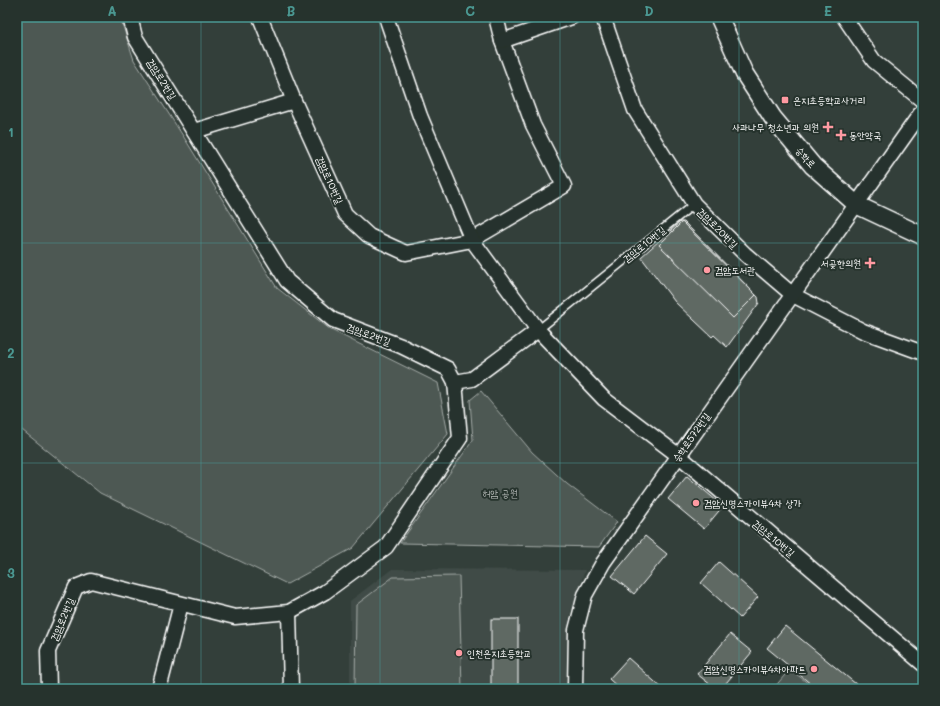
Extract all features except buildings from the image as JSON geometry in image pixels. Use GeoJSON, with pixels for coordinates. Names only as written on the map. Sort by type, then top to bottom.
{"type":"FeatureCollection","features":[{"type":"Feature","properties":{"kind":"street","name":"검암로2번길"},"geometry":{"type":"LineString","coordinates":[[49,689],[48,651],[76,587],[91,581],[236,617],[289,612],[325,592],[386,547],[460,438],[455,382],[448,369],[401,346],[333,320],[287,281],[135,37],[130,17]]}},
{"type":"Feature","properties":{"kind":"street","name":"검암로10번길"},"geometry":{"type":"LineString","coordinates":[[260,17],[294,101],[345,214],[369,236],[406,253],[472,240],[564,186],[533,125],[502,41],[496,17]]}},
{"type":"Feature","properties":{"kind":"street","name":"검암로10번길"},"geometry":{"type":"LineString","coordinates":[[386,17],[420,116],[472,240],[538,330],[604,399],[678,456],[923,664]]}},
{"type":"Feature","properties":{"kind":"street"},"geometry":{"type":"LineString","coordinates":[[502,41],[572,17]]}},
{"type":"Feature","properties":{"kind":"street","name":"검암로20번길"},"geometry":{"type":"LineString","coordinates":[[603,17],[635,110],[694,204],[745,254],[793,294],[862,331],[923,353]]}},
{"type":"Feature","properties":{"kind":"street","name":"승학로"},"geometry":{"type":"LineString","coordinates":[[719,17],[744,73],[772,118],[813,166],[857,205],[923,236]]}},
{"type":"Feature","properties":{"kind":"street"},"geometry":{"type":"LineString","coordinates":[[844,17],[874,60],[923,101]]}},
{"type":"Feature","properties":{"kind":"street"},"geometry":{"type":"LineString","coordinates":[[194,132],[294,101]]}},
{"type":"Feature","properties":{"kind":"street","name":"승학로572번길"},"geometry":{"type":"LineString","coordinates":[[575,689],[576,630],[585,595],[603,563],[923,110]]}},
{"type":"Feature","properties":{"kind":"street"},"geometry":{"type":"LineString","coordinates":[[455,382],[472,379],[538,330]]}},
{"type":"Feature","properties":{"kind":"street"},"geometry":{"type":"LineString","coordinates":[[159,689],[182,604]]}},
{"type":"Feature","properties":{"kind":"street"},"geometry":{"type":"LineString","coordinates":[[289,612],[291,689]]}},
{"type":"Feature","properties":{"kind":"lane","name":"검암로10번길"},"geometry":{"type":"LineString","coordinates":[[538,330],[694,204]]}},
{"type":"Feature","properties":{"kind":"shaded area","name":"인천은지초등학교"},"geometry":{"type":"Polygon","coordinates":[[[392,569],[585,570],[569,618],[569,689],[350,689],[350,601],[392,569]]]}},
{"type":"Feature","properties":{"kind":"green space"},"geometry":{"type":"Polygon","coordinates":[[[17,17],[120,17],[134,60],[185,139],[277,288],[331,330],[438,383],[448,434],[353,548],[287,584],[100,493],[17,426],[17,17]]]}},
{"type":"Feature","properties":{"kind":"green space","name":"허암 공원"},"geometry":{"type":"Polygon","coordinates":[[[481,391],[532,452],[567,484],[617,522],[599,547],[400,543],[473,440],[470,400],[481,391]]]}},
{"type":"Feature","properties":{"kind":"green space"},"geometry":{"type":"Polygon","coordinates":[[[459,576],[462,689],[355,689],[356,605],[393,577],[459,576]]]}},
{"type":"Feature","properties":{"kind":"green space"},"geometry":{"type":"Polygon","coordinates":[[[790,669],[815,689],[773,689],[790,669]]]}},
{"type":"Feature","properties":{"kind":"place","name":"은지초등학교사거리"},"geometry":{"type":"Point","coordinates":[785,100]}},
{"type":"Feature","properties":{"kind":"place","name":"사과나무 청소년과 의원"},"geometry":{"type":"Point","coordinates":[828,127]}},
{"type":"Feature","properties":{"kind":"place","name":"동안약국"},"geometry":{"type":"Point","coordinates":[841,135]}},
{"type":"Feature","properties":{"kind":"place","name":"서곶한의원"},"geometry":{"type":"Point","coordinates":[870,263]}},
{"type":"Feature","properties":{"kind":"place","name":"검암도서관"},"geometry":{"type":"Point","coordinates":[707,270]}},
{"type":"Feature","properties":{"kind":"place","name":"검암신명스카이뷰4차 상가"},"geometry":{"type":"Point","coordinates":[696,503]}},
{"type":"Feature","properties":{"kind":"place","name":"인천은지초등학교"},"geometry":{"type":"Point","coordinates":[459,653]}},
{"type":"Feature","properties":{"kind":"place","name":"검암신명스카이뷰4차아파트"},"geometry":{"type":"Point","coordinates":[814,669]}}]}
